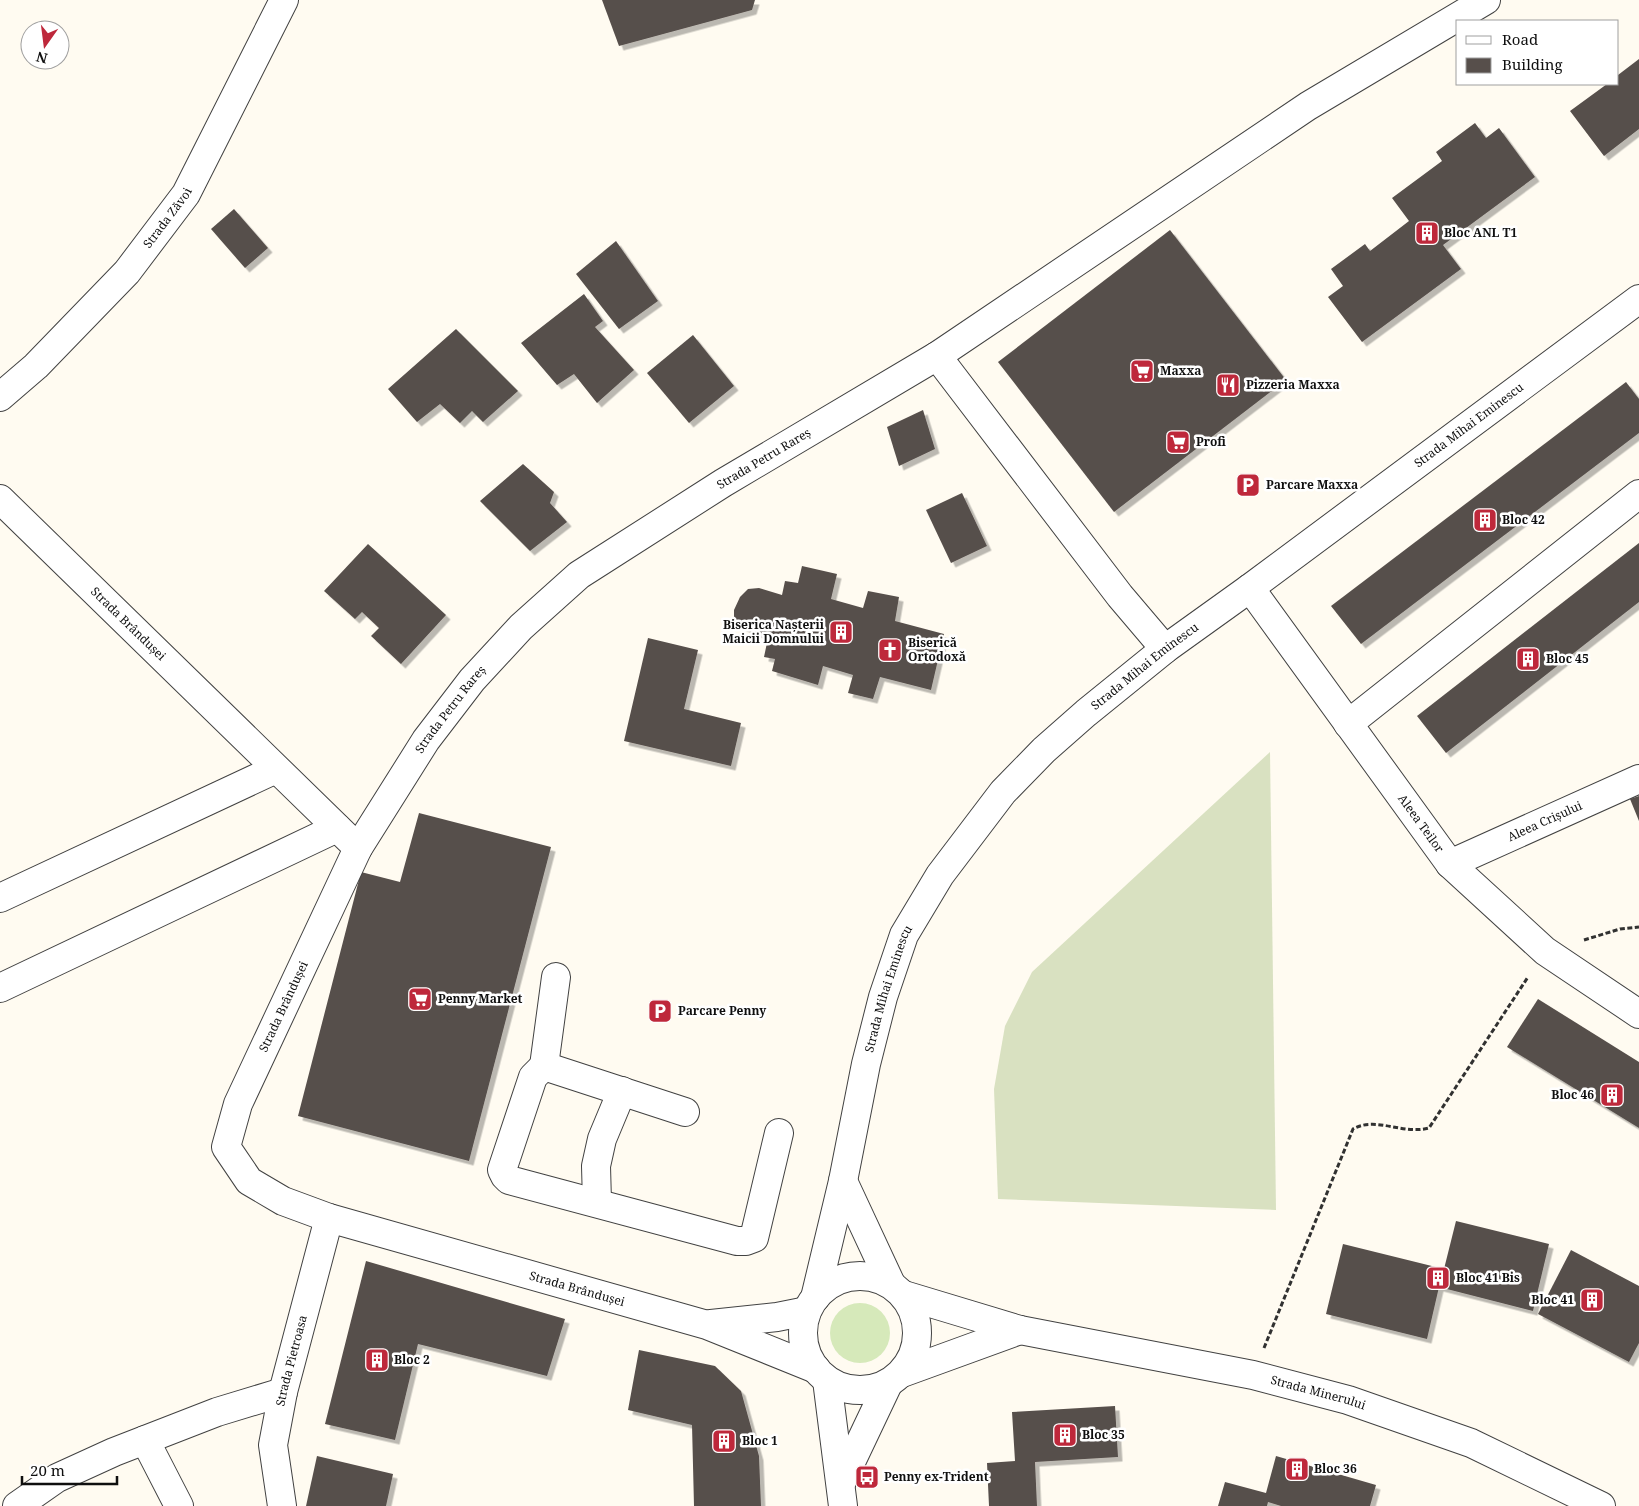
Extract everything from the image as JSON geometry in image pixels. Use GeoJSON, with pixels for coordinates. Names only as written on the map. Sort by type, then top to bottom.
{"type":"FeatureCollection","features":[{"type":"Feature","properties":{"kind":"street","name":"Strada Zăvoi"},"geometry":{"type":"LineString","coordinates":[[0,397],[36,366],[128,272],[186,194],[284,0]]}},
{"type":"Feature","properties":{"kind":"street","name":"Strada Petru Rareș"},"geometry":{"type":"LineString","coordinates":[[358,848],[426,740],[472,680],[521,627],[579,575],[724,483],[937,356],[1308,106],[1486,0]]}},
{"type":"Feature","properties":{"kind":"street","name":"Strada Mihai Eminescu"},"geometry":{"type":"LineString","coordinates":[[811,1304],[843,1181],[866,1064],[883,997],[904,935],[940,875],[1003,792],[1044,750],[1165,649],[1638,302]]}},
{"type":"Feature","properties":{"kind":"street"},"geometry":{"type":"LineString","coordinates":[[937,356],[1120,596],[1165,649]]}},
{"type":"Feature","properties":{"kind":"street"},"geometry":{"type":"LineString","coordinates":[[1348,724],[1639,494]]}},
{"type":"Feature","properties":{"kind":"street","name":"Strada Brândușei"},"geometry":{"type":"LineString","coordinates":[[0,499],[358,848],[238,1104],[226,1147],[249,1181],[283,1201],[330,1218],[706,1325],[821,1375]]}},
{"type":"Feature","properties":{"kind":"street","name":"Aleea Teilor"},"geometry":{"type":"LineString","coordinates":[[1250,588],[1450,864],[1545,951],[1639,1014]]}},
{"type":"Feature","properties":{"kind":"street"},"geometry":{"type":"LineString","coordinates":[[0,898],[276,769]]}},
{"type":"Feature","properties":{"kind":"street","name":"Aleea Crișului"},"geometry":{"type":"LineString","coordinates":[[1450,864],[1639,780]]}},
{"type":"Feature","properties":{"kind":"street"},"geometry":{"type":"LineString","coordinates":[[0,988],[337,828]]}},
{"type":"Feature","properties":{"kind":"street"},"geometry":{"type":"LineString","coordinates":[[556,977],[544,1066],[533,1076],[502,1170],[504,1176],[509,1180],[597,1202],[736,1241],[746,1242],[754,1238],[779,1133]]}},
{"type":"Feature","properties":{"kind":"street"},"geometry":{"type":"LineString","coordinates":[[544,1066],[685,1112]]}},
{"type":"Feature","properties":{"kind":"street"},"geometry":{"type":"LineString","coordinates":[[597,1202],[596,1166],[602,1139],[622,1091]]}},
{"type":"Feature","properties":{"kind":"street"},"geometry":{"type":"LineString","coordinates":[[842,1494],[895,1379],[912,1359],[917,1343],[916,1317],[898,1290],[843,1181]]}},
{"type":"Feature","properties":{"kind":"street","name":"Strada Pietroasa"},"geometry":{"type":"LineString","coordinates":[[282,1506],[273,1445],[283,1392],[330,1218]]}},
{"type":"Feature","properties":{"kind":"street","name":"Strada Minerului"},"geometry":{"type":"LineString","coordinates":[[811,1304],[834,1282],[859,1275],[876,1277],[898,1290],[1020,1330],[1253,1375],[1348,1400],[1471,1443],[1601,1506]]}},
{"type":"Feature","properties":{"kind":"street"},"geometry":{"type":"LineString","coordinates":[[811,1304],[803,1326],[803,1341],[808,1356],[821,1375],[842,1494]]}},
{"type":"Feature","properties":{"kind":"street","name":"Strada Brândușei"},"geometry":{"type":"LineString","coordinates":[[706,1325],[777,1317],[811,1304]]}},
{"type":"Feature","properties":{"kind":"street"},"geometry":{"type":"LineString","coordinates":[[821,1375],[841,1387],[857,1390],[873,1389],[1020,1330]]}},
{"type":"Feature","properties":{"kind":"street"},"geometry":{"type":"LineString","coordinates":[[17,1506],[57,1478],[145,1440],[217,1412],[283,1392]]}},
{"type":"Feature","properties":{"kind":"street"},"geometry":{"type":"LineString","coordinates":[[145,1440],[179,1506]]}},
{"type":"Feature","properties":{"kind":"path"},"geometry":{"type":"LineString","coordinates":[[1253,1375],[1353,1128],[1362,1124],[1415,1132],[1429,1128],[1545,951],[1620,929],[1639,927]]}},
{"type":"Feature","properties":{"kind":"green space"},"geometry":{"type":"Polygon","coordinates":[[[1270,752],[1276,1210],[998,1199],[994,1089],[1005,1026],[1032,972],[1270,752]]]}},
{"type":"Feature","properties":{"kind":"green space"},"geometry":{"type":"Polygon","coordinates":[[[854,1303],[866,1303],[877,1308],[885,1316],[890,1327],[888,1345],[877,1358],[866,1363],[854,1363],[843,1358],[835,1350],[830,1339],[830,1327],[835,1316],[843,1308],[854,1303]]]}},
{"type":"Feature","properties":{"kind":"building"},"geometry":{"type":"Polygon","coordinates":[[[602,0],[755,0],[752,10],[619,46],[602,0]]]}},
{"type":"Feature","properties":{"kind":"building"},"geometry":{"type":"Polygon","coordinates":[[[1639,59],[1639,129],[1604,156],[1570,111],[1606,85],[1619,85],[1619,74],[1639,59]]]}},
{"type":"Feature","properties":{"kind":"building","name":"Bloc ANL T1"},"geometry":{"type":"Polygon","coordinates":[[[1475,123],[1486,138],[1499,128],[1535,177],[1443,245],[1461,269],[1362,342],[1328,297],[1343,286],[1331,269],[1365,244],[1370,251],[1409,221],[1392,198],[1442,161],[1436,152],[1475,123]]]}},
{"type":"Feature","properties":{"kind":"building"},"geometry":{"type":"Polygon","coordinates":[[[234,209],[268,248],[245,268],[211,229],[234,209]]]}},
{"type":"Feature","properties":{"kind":"building","name":"Maxxa"},"geometry":{"type":"Polygon","coordinates":[[[1170,230],[1286,380],[1114,512],[998,362],[1170,230]]]}},
{"type":"Feature","properties":{"kind":"building"},"geometry":{"type":"Polygon","coordinates":[[[616,241],[658,301],[619,329],[576,274],[616,241]]]}},
{"type":"Feature","properties":{"kind":"building"},"geometry":{"type":"Polygon","coordinates":[[[584,294],[603,321],[595,327],[634,370],[597,403],[574,374],[557,385],[521,343],[584,294]]]}},
{"type":"Feature","properties":{"kind":"building"},"geometry":{"type":"Polygon","coordinates":[[[456,329],[518,391],[483,422],[472,411],[460,423],[440,404],[417,422],[388,389],[456,329]]]}},
{"type":"Feature","properties":{"kind":"building"},"geometry":{"type":"Polygon","coordinates":[[[693,335],[734,386],[689,423],[647,373],[693,335]]]}},
{"type":"Feature","properties":{"kind":"building","name":"Bloc 42"},"geometry":{"type":"Polygon","coordinates":[[[1626,382],[1639,399],[1639,433],[1361,644],[1331,606],[1626,382]]]}},
{"type":"Feature","properties":{"kind":"building"},"geometry":{"type":"Polygon","coordinates":[[[923,410],[935,449],[899,466],[887,427],[923,410]]]}},
{"type":"Feature","properties":{"kind":"building"},"geometry":{"type":"Polygon","coordinates":[[[523,464],[554,492],[550,503],[567,522],[530,551],[480,501],[523,464]]]}},
{"type":"Feature","properties":{"kind":"building"},"geometry":{"type":"Polygon","coordinates":[[[962,493],[987,546],[951,563],[926,510],[962,493]]]}},
{"type":"Feature","properties":{"kind":"building","name":"Bloc 45"},"geometry":{"type":"Polygon","coordinates":[[[1639,543],[1639,602],[1446,753],[1417,716],[1639,543]]]}},
{"type":"Feature","properties":{"kind":"building"},"geometry":{"type":"Polygon","coordinates":[[[368,544],[446,615],[401,664],[371,636],[379,628],[362,612],[355,619],[324,591],[368,544]]]}},
{"type":"Feature","properties":{"kind":"building","name":"Biserica Nașterii Maicii Domnului"},"geometry":{"type":"Polygon","coordinates":[[[802,566],[837,574],[831,599],[863,608],[868,591],[899,597],[895,621],[944,634],[931,690],[880,677],[873,699],[848,693],[853,675],[823,666],[818,685],[772,671],[775,659],[764,657],[768,638],[734,623],[734,610],[740,597],[748,589],[759,588],[782,595],[785,581],[798,583],[802,566]]]}},
{"type":"Feature","properties":{"kind":"building"},"geometry":{"type":"Polygon","coordinates":[[[648,638],[698,650],[684,709],[741,723],[731,766],[624,741],[648,638]]]}},
{"type":"Feature","properties":{"kind":"building"},"geometry":{"type":"Polygon","coordinates":[[[1639,796],[1639,821],[1630,799],[1639,796]]]}},
{"type":"Feature","properties":{"kind":"building","name":"Penny Market"},"geometry":{"type":"Polygon","coordinates":[[[419,813],[551,847],[469,1161],[298,1116],[361,872],[400,882],[419,813]]]}},
{"type":"Feature","properties":{"kind":"building","name":"Bloc 46"},"geometry":{"type":"Polygon","coordinates":[[[1538,999],[1639,1062],[1639,1128],[1507,1047],[1538,999]]]}},
{"type":"Feature","properties":{"kind":"building","name":"Bloc 41 Bis"},"geometry":{"type":"Polygon","coordinates":[[[1456,1221],[1549,1244],[1533,1311],[1439,1287],[1427,1339],[1326,1314],[1343,1244],[1444,1269],[1456,1221]]]}},
{"type":"Feature","properties":{"kind":"building","name":"Bloc 41"},"geometry":{"type":"Polygon","coordinates":[[[1571,1250],[1639,1286],[1639,1343],[1629,1362],[1538,1314],[1571,1250]]]}},
{"type":"Feature","properties":{"kind":"building","name":"Bloc 2"},"geometry":{"type":"Polygon","coordinates":[[[366,1261],[565,1319],[547,1376],[418,1344],[395,1440],[325,1424],[366,1261]]]}},
{"type":"Feature","properties":{"kind":"building","name":"Bloc 1"},"geometry":{"type":"Polygon","coordinates":[[[639,1350],[715,1366],[741,1391],[759,1456],[761,1506],[694,1506],[692,1425],[628,1410],[639,1350]]]}},
{"type":"Feature","properties":{"kind":"building","name":"Bloc 35"},"geometry":{"type":"Polygon","coordinates":[[[1115,1406],[1118,1457],[1035,1462],[1037,1506],[989,1506],[987,1463],[1015,1461],[1012,1412],[1115,1406]]]}},
{"type":"Feature","properties":{"kind":"building"},"geometry":{"type":"Polygon","coordinates":[[[317,1456],[393,1474],[386,1506],[306,1506],[317,1456]]]}},
{"type":"Feature","properties":{"kind":"building","name":"Bloc 36"},"geometry":{"type":"Polygon","coordinates":[[[1276,1456],[1376,1485],[1370,1506],[1281,1506],[1268,1502],[1267,1506],[1218,1506],[1225,1482],[1266,1493],[1276,1456]]]}},
{"type":"Feature","properties":{"kind":"place","name":"Bloc ANL T1"},"geometry":{"type":"Point","coordinates":[1427,233]}},
{"type":"Feature","properties":{"kind":"place","name":"Maxxa"},"geometry":{"type":"Point","coordinates":[1142,371]}},
{"type":"Feature","properties":{"kind":"place","name":"Pizzeria Maxxa"},"geometry":{"type":"Point","coordinates":[1228,385]}},
{"type":"Feature","properties":{"kind":"place","name":"Profi"},"geometry":{"type":"Point","coordinates":[1178,442]}},
{"type":"Feature","properties":{"kind":"place","name":"Parcare Maxxa"},"geometry":{"type":"Point","coordinates":[1248,485]}},
{"type":"Feature","properties":{"kind":"place","name":"Bloc 42"},"geometry":{"type":"Point","coordinates":[1485,520]}},
{"type":"Feature","properties":{"kind":"place","name":"Biserica Nașterii Maicii Domnului"},"geometry":{"type":"Point","coordinates":[841,632]}},
{"type":"Feature","properties":{"kind":"place","name":"Biserică Ortodoxă"},"geometry":{"type":"Point","coordinates":[890,650]}},
{"type":"Feature","properties":{"kind":"place","name":"Bloc 45"},"geometry":{"type":"Point","coordinates":[1528,659]}},
{"type":"Feature","properties":{"kind":"place","name":"Penny Market"},"geometry":{"type":"Point","coordinates":[420,999]}},
{"type":"Feature","properties":{"kind":"place","name":"Parcare Penny"},"geometry":{"type":"Point","coordinates":[660,1011]}},
{"type":"Feature","properties":{"kind":"place","name":"Bloc 46"},"geometry":{"type":"Point","coordinates":[1612,1095]}},
{"type":"Feature","properties":{"kind":"place","name":"Bloc 41 Bis"},"geometry":{"type":"Point","coordinates":[1438,1278]}},
{"type":"Feature","properties":{"kind":"place","name":"Bloc 41"},"geometry":{"type":"Point","coordinates":[1592,1300]}},
{"type":"Feature","properties":{"kind":"place","name":"Bloc 2"},"geometry":{"type":"Point","coordinates":[377,1360]}},
{"type":"Feature","properties":{"kind":"place","name":"Bloc 35"},"geometry":{"type":"Point","coordinates":[1065,1435]}},
{"type":"Feature","properties":{"kind":"place","name":"Bloc 1"},"geometry":{"type":"Point","coordinates":[724,1441]}},
{"type":"Feature","properties":{"kind":"place","name":"Bloc 36"},"geometry":{"type":"Point","coordinates":[1297,1469]}},
{"type":"Feature","properties":{"kind":"place","name":"Penny ex-Trident"},"geometry":{"type":"Point","coordinates":[867,1477]}}]}
